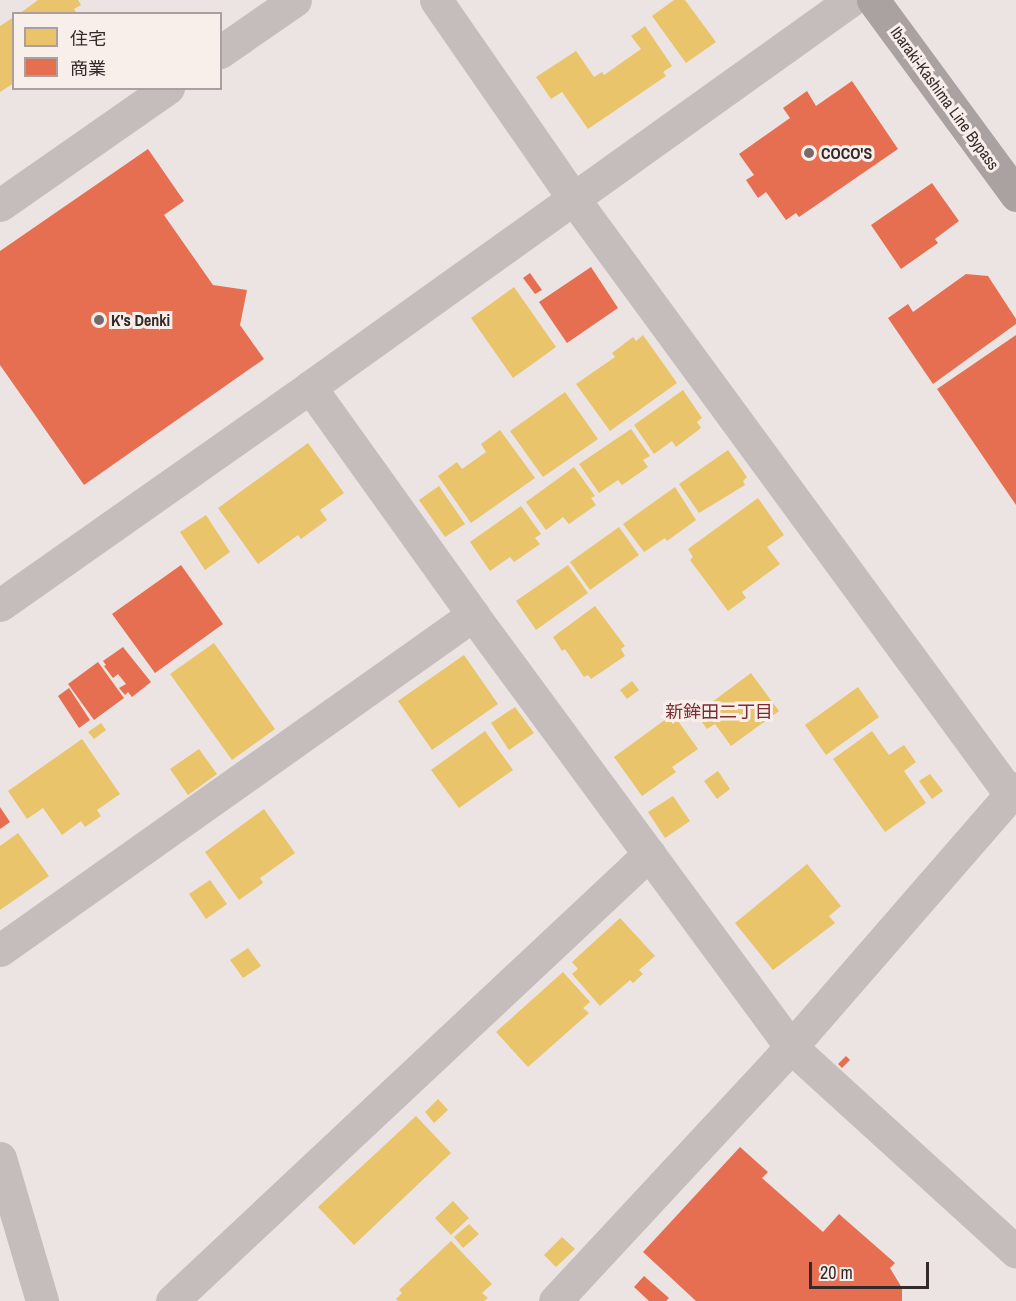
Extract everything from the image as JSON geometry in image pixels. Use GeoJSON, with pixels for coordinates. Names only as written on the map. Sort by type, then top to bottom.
{"type":"FeatureCollection","features":[{"type":"Feature","properties":{"kind":"main road","name":"Ibaraki-Kashima Line Bypass"},"geometry":{"type":"LineString","coordinates":[[873,0],[1016,195]]}},
{"type":"Feature","properties":{"kind":"street"},"geometry":{"type":"LineString","coordinates":[[222,51],[295,0]]}},
{"type":"Feature","properties":{"kind":"street"},"geometry":{"type":"LineString","coordinates":[[436,0],[573,198],[1013,791],[791,1047],[555,1301]]}},
{"type":"Feature","properties":{"kind":"street"},"geometry":{"type":"LineString","coordinates":[[0,604],[310,387],[851,0]]}},
{"type":"Feature","properties":{"kind":"street"},"geometry":{"type":"LineString","coordinates":[[0,205],[165,90]]}},
{"type":"Feature","properties":{"kind":"street"},"geometry":{"type":"LineString","coordinates":[[310,387],[473,615],[791,1047],[1016,1252]]}},
{"type":"Feature","properties":{"kind":"street"},"geometry":{"type":"LineString","coordinates":[[0,950],[473,615]]}},
{"type":"Feature","properties":{"kind":"street"},"geometry":{"type":"LineString","coordinates":[[172,1301],[649,854]]}},
{"type":"Feature","properties":{"kind":"street"},"geometry":{"type":"LineString","coordinates":[[0,1158],[42,1301]]}},
{"type":"Feature","properties":{"kind":"building: 住宅"},"geometry":{"type":"Polygon","coordinates":[[[38,0],[78,0],[81,5],[74,9],[76,12],[22,12],[38,0]]]}},
{"type":"Feature","properties":{"kind":"building: 住宅"},"geometry":{"type":"Polygon","coordinates":[[[674,0],[685,0],[716,42],[686,63],[652,16],[674,0]]]}},
{"type":"Feature","properties":{"kind":"building: 住宅"},"geometry":{"type":"Polygon","coordinates":[[[12,18],[12,84],[0,92],[0,26],[12,18]]]}},
{"type":"Feature","properties":{"kind":"building: 住宅"},"geometry":{"type":"Polygon","coordinates":[[[645,26],[672,66],[663,72],[666,76],[588,129],[562,92],[551,99],[536,77],[576,51],[594,77],[602,72],[604,75],[641,49],[631,36],[645,26]]]}},
{"type":"Feature","properties":{"kind":"building: 住宅"},"geometry":{"type":"Polygon","coordinates":[[[514,287],[556,347],[513,378],[471,318],[514,287]]]}},
{"type":"Feature","properties":{"kind":"building: 住宅"},"geometry":{"type":"Polygon","coordinates":[[[643,335],[677,383],[610,431],[576,384],[615,357],[612,353],[633,337],[636,341],[643,335]]]}},
{"type":"Feature","properties":{"kind":"building: 住宅"},"geometry":{"type":"Polygon","coordinates":[[[683,390],[702,418],[697,422],[701,428],[676,447],[672,441],[654,454],[634,425],[683,390]]]}},
{"type":"Feature","properties":{"kind":"building: 住宅"},"geometry":{"type":"Polygon","coordinates":[[[565,392],[598,439],[543,477],[510,431],[565,392]]]}},
{"type":"Feature","properties":{"kind":"building: 住宅"},"geometry":{"type":"Polygon","coordinates":[[[631,429],[650,456],[643,460],[648,467],[622,485],[618,480],[599,493],[579,464],[631,429]]]}},
{"type":"Feature","properties":{"kind":"building: 住宅"},"geometry":{"type":"Polygon","coordinates":[[[500,430],[535,478],[471,523],[438,476],[457,462],[462,469],[486,452],[481,444],[500,430]]]}},
{"type":"Feature","properties":{"kind":"building: 住宅"},"geometry":{"type":"Polygon","coordinates":[[[308,443],[344,493],[320,510],[327,520],[301,539],[298,535],[258,564],[218,508],[308,443]]]}},
{"type":"Feature","properties":{"kind":"building: 住宅"},"geometry":{"type":"Polygon","coordinates":[[[728,450],[747,477],[743,481],[745,485],[699,513],[679,484],[728,450]]]}},
{"type":"Feature","properties":{"kind":"building: 住宅"},"geometry":{"type":"Polygon","coordinates":[[[574,467],[595,496],[591,498],[596,505],[569,524],[563,517],[546,530],[526,502],[574,467]]]}},
{"type":"Feature","properties":{"kind":"building: 住宅"},"geometry":{"type":"Polygon","coordinates":[[[439,486],[465,524],[445,537],[419,500],[439,486]]]}},
{"type":"Feature","properties":{"kind":"building: 住宅"},"geometry":{"type":"Polygon","coordinates":[[[675,487],[696,520],[667,541],[665,538],[644,552],[623,524],[675,487]]]}},
{"type":"Feature","properties":{"kind":"building: 住宅"},"geometry":{"type":"Polygon","coordinates":[[[758,498],[784,535],[767,547],[780,564],[742,592],[746,598],[728,611],[690,560],[693,557],[688,549],[758,498]]]}},
{"type":"Feature","properties":{"kind":"building: 住宅"},"geometry":{"type":"Polygon","coordinates":[[[521,506],[541,534],[535,538],[540,544],[514,562],[510,557],[490,571],[470,542],[521,506]]]}},
{"type":"Feature","properties":{"kind":"building: 住宅"},"geometry":{"type":"Polygon","coordinates":[[[206,515],[230,552],[205,570],[180,532],[206,515]]]}},
{"type":"Feature","properties":{"kind":"building: 住宅"},"geometry":{"type":"Polygon","coordinates":[[[619,527],[639,555],[590,590],[570,562],[619,527]]]}},
{"type":"Feature","properties":{"kind":"building: 住宅"},"geometry":{"type":"Polygon","coordinates":[[[568,565],[588,593],[536,630],[516,601],[568,565]]]}},
{"type":"Feature","properties":{"kind":"building: 住宅"},"geometry":{"type":"Polygon","coordinates":[[[595,606],[625,646],[621,649],[625,656],[591,679],[588,675],[584,677],[565,649],[562,651],[553,637],[595,606]]]}},
{"type":"Feature","properties":{"kind":"building: 住宅"},"geometry":{"type":"Polygon","coordinates":[[[214,643],[275,729],[232,760],[170,674],[214,643]]]}},
{"type":"Feature","properties":{"kind":"building: 住宅"},"geometry":{"type":"Polygon","coordinates":[[[464,655],[498,704],[432,750],[398,701],[464,655]]]}},
{"type":"Feature","properties":{"kind":"building: 住宅"},"geometry":{"type":"Polygon","coordinates":[[[751,673],[779,711],[731,746],[715,724],[707,729],[696,714],[751,673]]]}},
{"type":"Feature","properties":{"kind":"building: 住宅"},"geometry":{"type":"Polygon","coordinates":[[[632,681],[639,690],[627,699],[620,690],[632,681]]]}},
{"type":"Feature","properties":{"kind":"building: 住宅"},"geometry":{"type":"Polygon","coordinates":[[[858,687],[879,717],[826,755],[805,725],[858,687]]]}},
{"type":"Feature","properties":{"kind":"building: 住宅"},"geometry":{"type":"Polygon","coordinates":[[[515,707],[534,733],[509,750],[491,723],[515,707]]]}},
{"type":"Feature","properties":{"kind":"building: 住宅"},"geometry":{"type":"Polygon","coordinates":[[[673,714],[698,749],[672,767],[676,772],[642,796],[614,757],[673,714]]]}},
{"type":"Feature","properties":{"kind":"building: 住宅"},"geometry":{"type":"Polygon","coordinates":[[[101,723],[106,730],[94,739],[88,732],[101,723]]]}},
{"type":"Feature","properties":{"kind":"building: 住宅"},"geometry":{"type":"Polygon","coordinates":[[[485,731],[513,770],[459,808],[431,770],[485,731]]]}},
{"type":"Feature","properties":{"kind":"building: 住宅"},"geometry":{"type":"Polygon","coordinates":[[[872,731],[889,755],[904,745],[916,762],[904,771],[926,803],[885,832],[833,759],[872,731]]]}},
{"type":"Feature","properties":{"kind":"building: 住宅"},"geometry":{"type":"Polygon","coordinates":[[[82,739],[120,794],[97,810],[101,816],[85,827],[81,821],[62,835],[43,808],[27,819],[8,791],[82,739]]]}},
{"type":"Feature","properties":{"kind":"building: 住宅"},"geometry":{"type":"Polygon","coordinates":[[[199,749],[217,774],[188,795],[170,769],[199,749]]]}},
{"type":"Feature","properties":{"kind":"building: 住宅"},"geometry":{"type":"Polygon","coordinates":[[[718,771],[730,789],[717,799],[704,781],[718,771]]]}},
{"type":"Feature","properties":{"kind":"building: 住宅"},"geometry":{"type":"Polygon","coordinates":[[[930,774],[943,791],[932,799],[919,781],[930,774]]]}},
{"type":"Feature","properties":{"kind":"building: 住宅"},"geometry":{"type":"Polygon","coordinates":[[[673,796],[690,821],[665,838],[648,812],[673,796]]]}},
{"type":"Feature","properties":{"kind":"building: 住宅"},"geometry":{"type":"Polygon","coordinates":[[[264,809],[295,853],[260,878],[263,883],[239,900],[205,852],[264,809]]]}},
{"type":"Feature","properties":{"kind":"building: 住宅"},"geometry":{"type":"Polygon","coordinates":[[[18,833],[49,876],[0,910],[0,846],[18,833]]]}},
{"type":"Feature","properties":{"kind":"building: 住宅"},"geometry":{"type":"Polygon","coordinates":[[[807,864],[841,906],[829,916],[835,923],[773,970],[735,923],[807,864]]]}},
{"type":"Feature","properties":{"kind":"building: 住宅"},"geometry":{"type":"Polygon","coordinates":[[[210,880],[227,904],[206,919],[189,894],[210,880]]]}},
{"type":"Feature","properties":{"kind":"building: 住宅"},"geometry":{"type":"Polygon","coordinates":[[[620,918],[655,956],[639,970],[643,974],[633,983],[630,980],[600,1006],[572,974],[578,969],[572,962],[620,918]]]}},
{"type":"Feature","properties":{"kind":"building: 住宅"},"geometry":{"type":"Polygon","coordinates":[[[248,948],[261,966],[243,978],[230,960],[248,948]]]}},
{"type":"Feature","properties":{"kind":"building: 住宅"},"geometry":{"type":"Polygon","coordinates":[[[563,972],[590,1002],[583,1008],[589,1013],[528,1067],[496,1032],[563,972]]]}},
{"type":"Feature","properties":{"kind":"building: 住宅"},"geometry":{"type":"Polygon","coordinates":[[[438,1099],[448,1110],[434,1123],[425,1112],[438,1099]]]}},
{"type":"Feature","properties":{"kind":"building: 住宅"},"geometry":{"type":"Polygon","coordinates":[[[416,1116],[451,1153],[354,1245],[318,1207],[416,1116]]]}},
{"type":"Feature","properties":{"kind":"building: 住宅"},"geometry":{"type":"Polygon","coordinates":[[[453,1201],[469,1218],[451,1235],[435,1218],[453,1201]]]}},
{"type":"Feature","properties":{"kind":"building: 住宅"},"geometry":{"type":"Polygon","coordinates":[[[469,1224],[479,1234],[463,1248],[454,1237],[469,1224]]]}},
{"type":"Feature","properties":{"kind":"building: 住宅"},"geometry":{"type":"Polygon","coordinates":[[[562,1237],[575,1249],[556,1267],[544,1255],[562,1237]]]}},
{"type":"Feature","properties":{"kind":"building: 住宅"},"geometry":{"type":"Polygon","coordinates":[[[451,1241],[492,1284],[482,1293],[488,1298],[484,1301],[398,1301],[396,1299],[402,1293],[399,1290],[451,1241]]]}},
{"type":"Feature","properties":{"kind":"building: 商業"},"geometry":{"type":"Polygon","coordinates":[[[852,81],[898,149],[799,217],[796,213],[786,220],[766,192],[758,198],[746,180],[754,175],[739,154],[790,118],[783,108],[807,91],[816,106],[852,81]]]}},
{"type":"Feature","properties":{"kind":"building: 商業"},"geometry":{"type":"Polygon","coordinates":[[[148,149],[184,201],[164,215],[213,285],[247,290],[240,325],[264,359],[84,485],[0,365],[0,251],[148,149]]]}},
{"type":"Feature","properties":{"kind":"building: 商業"},"geometry":{"type":"Polygon","coordinates":[[[932,183],[959,221],[935,239],[938,243],[901,269],[871,225],[932,183]]]}},
{"type":"Feature","properties":{"kind":"building: 商業"},"geometry":{"type":"Polygon","coordinates":[[[591,267],[618,308],[567,343],[539,302],[591,267]]]}},
{"type":"Feature","properties":{"kind":"building: 商業"},"geometry":{"type":"Polygon","coordinates":[[[530,273],[542,290],[535,294],[523,278],[530,273]]]}},
{"type":"Feature","properties":{"kind":"building: 商業"},"geometry":{"type":"Polygon","coordinates":[[[966,274],[988,276],[1016,319],[1016,324],[933,384],[888,318],[908,304],[913,312],[966,274]]]}},
{"type":"Feature","properties":{"kind":"building: 商業"},"geometry":{"type":"Polygon","coordinates":[[[1016,335],[1016,505],[937,389],[1016,335]]]}},
{"type":"Feature","properties":{"kind":"building: 商業"},"geometry":{"type":"Polygon","coordinates":[[[181,565],[223,624],[155,673],[112,614],[181,565]]]}},
{"type":"Feature","properties":{"kind":"building: 商業"},"geometry":{"type":"Polygon","coordinates":[[[123,647],[151,682],[132,697],[128,692],[125,695],[119,688],[126,684],[118,674],[113,678],[103,661],[123,647]]]}},
{"type":"Feature","properties":{"kind":"building: 商業"},"geometry":{"type":"Polygon","coordinates":[[[98,662],[124,698],[94,720],[68,684],[98,662]]]}},
{"type":"Feature","properties":{"kind":"building: 商業"},"geometry":{"type":"Polygon","coordinates":[[[69,688],[90,720],[79,728],[58,696],[69,688]]]}},
{"type":"Feature","properties":{"kind":"building: 商業"},"geometry":{"type":"Polygon","coordinates":[[[0,807],[10,822],[0,829],[0,807]]]}},
{"type":"Feature","properties":{"kind":"building: 商業"},"geometry":{"type":"Polygon","coordinates":[[[846,1056],[850,1060],[842,1068],[838,1064],[846,1056]]]}},
{"type":"Feature","properties":{"kind":"building: 商業"},"geometry":{"type":"Polygon","coordinates":[[[740,1147],[768,1172],[762,1178],[823,1232],[839,1214],[895,1263],[890,1268],[902,1288],[902,1301],[696,1301],[643,1252],[740,1147]]]}},
{"type":"Feature","properties":{"kind":"building: 商業"},"geometry":{"type":"Polygon","coordinates":[[[644,1276],[669,1298],[666,1301],[649,1301],[634,1287],[644,1276]]]}},
{"type":"Feature","properties":{"kind":"place","name":"COCO'S"},"geometry":{"type":"Point","coordinates":[809,153]}},
{"type":"Feature","properties":{"kind":"place","name":"K's Denki"},"geometry":{"type":"Point","coordinates":[99,320]}},
{"type":"Feature","properties":{"kind":"district","name":"新鉾田二丁目"},"geometry":{"type":"Point","coordinates":[719,712]}}]}
